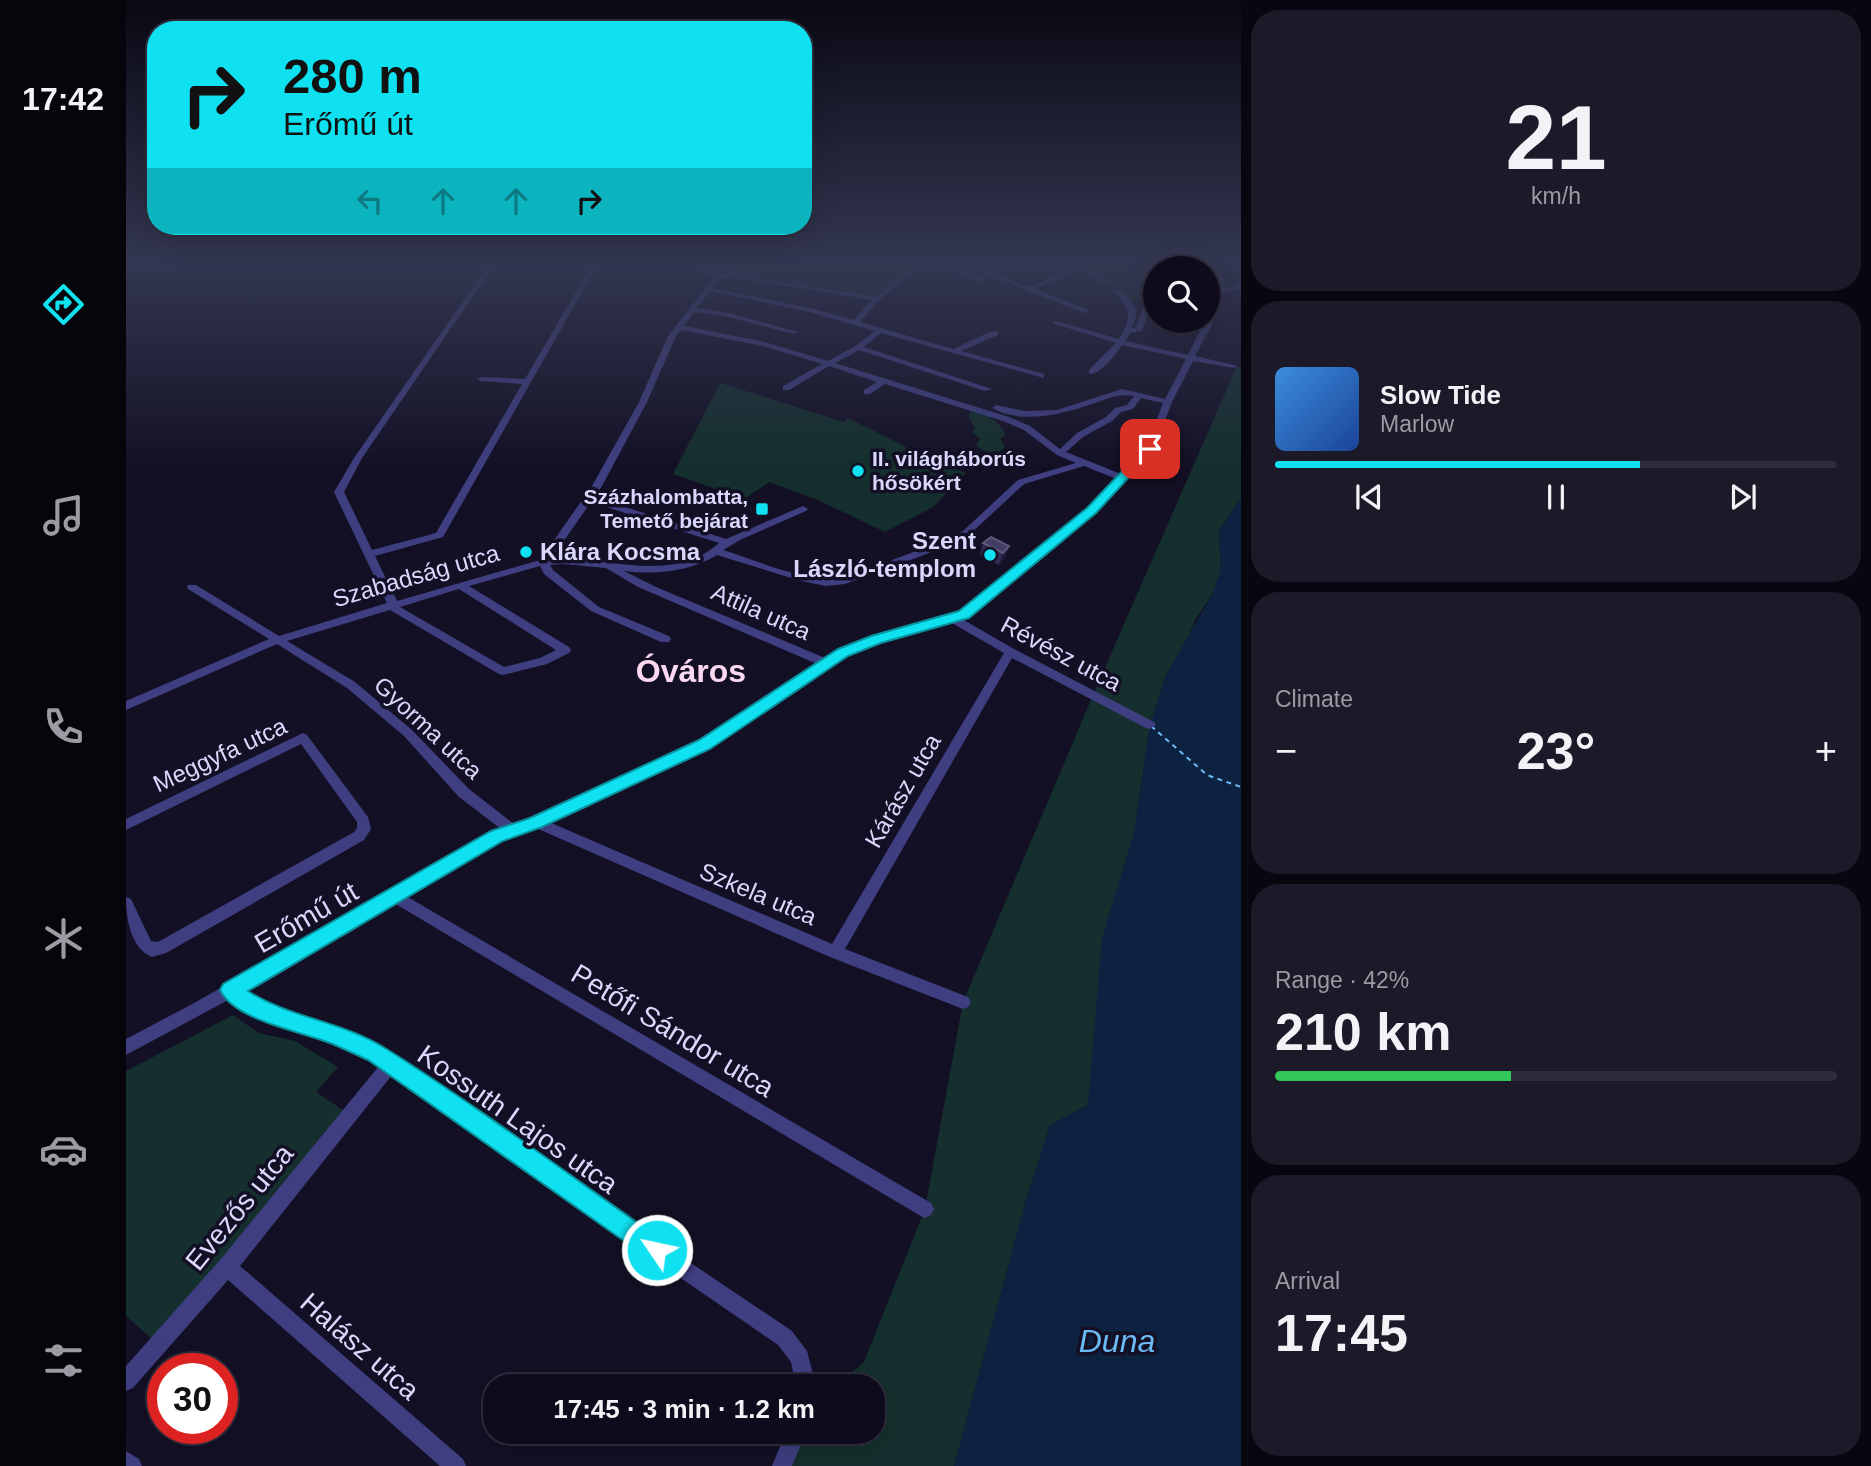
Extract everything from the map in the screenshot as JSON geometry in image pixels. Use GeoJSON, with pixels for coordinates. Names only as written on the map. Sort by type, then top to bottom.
{"type":"FeatureCollection","features":[{"type":"Feature","properties":{"kind":"street"},"geometry":{"type":"LineString","coordinates":[[445,332],[340,487],[341,497],[399,612],[503,671],[543,661],[565,650],[461,586]]}},
{"type":"Feature","properties":{"kind":"street"},"geometry":{"type":"LineString","coordinates":[[369,554],[440,535],[556,332]]}},
{"type":"Feature","properties":{"kind":"street"},"geometry":{"type":"LineString","coordinates":[[665,639],[595,609],[548,572],[544,562],[597,486],[643,402],[664,351],[676,332]]}},
{"type":"Feature","properties":{"kind":"street"},"geometry":{"type":"LineString","coordinates":[[714,332],[737,336],[827,362],[973,408],[1027,428],[1060,453],[1122,478],[1150,449],[1168,402],[1192,359],[1203,333]]}},
{"type":"Feature","properties":{"kind":"street"},"geometry":{"type":"LineString","coordinates":[[786,388],[827,362],[860,348],[877,332]]}},
{"type":"Feature","properties":{"kind":"street"},"geometry":{"type":"LineString","coordinates":[[889,332],[1041,376]]}},
{"type":"Feature","properties":{"kind":"street"},"geometry":{"type":"LineString","coordinates":[[1090,332],[1103,336],[1118,346],[1234,366]]}},
{"type":"Feature","properties":{"kind":"street"},"geometry":{"type":"LineString","coordinates":[[1092,372],[1112,356],[1125,332]]}},
{"type":"Feature","properties":{"kind":"street"},"geometry":{"type":"LineString","coordinates":[[954,351],[995,333]]}},
{"type":"Feature","properties":{"kind":"street"},"geometry":{"type":"LineString","coordinates":[[860,348],[988,389]]}},
{"type":"Feature","properties":{"kind":"street"},"geometry":{"type":"LineString","coordinates":[[481,379],[527,382]]}},
{"type":"Feature","properties":{"kind":"street"},"geometry":{"type":"LineString","coordinates":[[867,392],[884,380]]}},
{"type":"Feature","properties":{"kind":"street"},"geometry":{"type":"LineString","coordinates":[[973,408],[984,406],[1021,414],[1046,414],[1068,410],[1117,391],[1168,402]]}},
{"type":"Feature","properties":{"kind":"street"},"geometry":{"type":"LineString","coordinates":[[1060,453],[1080,435],[1109,419],[1118,410],[1130,407],[1140,394]]}},
{"type":"Feature","properties":{"kind":"street"},"geometry":{"type":"LineString","coordinates":[[715,551],[801,579],[826,583],[845,581],[947,543],[966,533],[1021,482],[1084,463]]}},
{"type":"Feature","properties":{"kind":"street","name":"Erőmű út"},"geometry":{"type":"LineString","coordinates":[[126,1047],[511,829],[536,822],[704,744],[826,663],[859,645],[953,619],[975,608],[1092,511],[1122,478]]}},
{"type":"Feature","properties":{"kind":"street"},"geometry":{"type":"LineString","coordinates":[[603,503],[726,542]]}},
{"type":"Feature","properties":{"kind":"street","name":"Szabadság utca"},"geometry":{"type":"LineString","coordinates":[[126,706],[277,640],[394,605],[544,562],[606,563],[668,569],[685,565],[715,551],[726,542],[803,509]]}},
{"type":"Feature","properties":{"kind":"street","name":"Attila utca"},"geometry":{"type":"LineString","coordinates":[[606,563],[632,582],[655,593],[690,604],[826,663]]}},
{"type":"Feature","properties":{"kind":"street","name":"Gyorma utca"},"geometry":{"type":"LineString","coordinates":[[192,587],[328,669],[378,706],[408,733],[464,793],[511,829]]}},
{"type":"Feature","properties":{"kind":"street","name":"Révész utca"},"geometry":{"type":"LineString","coordinates":[[953,619],[1150,725]]}},
{"type":"Feature","properties":{"kind":"street","name":"Kárász utca"},"geometry":{"type":"LineString","coordinates":[[835,952],[1010,652]]}},
{"type":"Feature","properties":{"kind":"street","name":"Meggyfa utca"},"geometry":{"type":"LineString","coordinates":[[126,825],[303,738],[363,821],[364,829],[359,836],[161,948],[152,950],[146,946],[126,903]]}},
{"type":"Feature","properties":{"kind":"street","name":"Szkela utca"},"geometry":{"type":"LineString","coordinates":[[536,822],[835,952],[963,1002]]}},
{"type":"Feature","properties":{"kind":"street","name":"Petőfi Sándor utca"},"geometry":{"type":"LineString","coordinates":[[394,897],[925,1209]]}},
{"type":"Feature","properties":{"kind":"street","name":"Kossuth Lajos utca"},"geometry":{"type":"LineString","coordinates":[[230,990],[264,1012],[330,1032],[375,1053],[566,1189],[777,1332],[800,1358],[803,1374]]}},
{"type":"Feature","properties":{"kind":"street","name":"Evezős utca"},"geometry":{"type":"LineString","coordinates":[[126,1381],[228,1267],[391,1065]]}},
{"type":"Feature","properties":{"kind":"street","name":"Halász utca"},"geometry":{"type":"LineString","coordinates":[[228,1267],[456,1466]]}},
{"type":"Feature","properties":{"kind":"street"},"geometry":{"type":"LineString","coordinates":[[782,1466],[791,1444]]}},
{"type":"Feature","properties":{"kind":"street"},"geometry":{"type":"LineString","coordinates":[[126,1461],[131,1466]]}},
{"type":"Feature","properties":{"kind":"green space"},"geometry":{"type":"Polygon","coordinates":[[[1237,366],[1241,367],[1241,499],[1219,531],[1221,570],[1213,593],[1196,619],[1150,725],[1134,833],[1097,1032],[1088,1105],[1050,1125],[1027,1197],[954,1466],[782,1466],[791,1444],[885,1444],[885,1374],[850,1374],[864,1362],[925,1209],[963,1002],[1237,366]]]}},
{"type":"Feature","properties":{"kind":"green space"},"geometry":{"type":"Polygon","coordinates":[[[720,383],[844,422],[848,418],[932,460],[966,473],[933,507],[885,532],[818,500],[769,482],[745,499],[673,474],[720,383]]]}},
{"type":"Feature","properties":{"kind":"green space"},"geometry":{"type":"Polygon","coordinates":[[[970,411],[991,419],[1003,430],[1005,435],[1000,439],[1005,446],[999,453],[990,454],[976,446],[980,439],[972,432],[975,428],[969,418],[970,411]]]}},
{"type":"Feature","properties":{"kind":"green space"},"geometry":{"type":"Polygon","coordinates":[[[233,1015],[259,1033],[295,1041],[338,1067],[316,1092],[352,1116],[159,1345],[126,1316],[126,1071],[233,1015]]]}},
{"type":"Feature","properties":{"kind":"water","name":"Duna"},"geometry":{"type":"Polygon","coordinates":[[[1241,499],[1241,1466],[954,1466],[1027,1197],[1050,1125],[1088,1105],[1102,938],[1134,833],[1150,725],[1166,675],[1213,593],[1221,570],[1219,531],[1241,499]]]}},
{"type":"Feature","properties":{"kind":"building"},"geometry":{"type":"Polygon","coordinates":[[[991,537],[1009,546],[1003,553],[983,543],[991,537]]]}},
{"type":"Feature","properties":{"kind":"ferry route"},"geometry":{"type":"LineString","coordinates":[[1151,726],[1207,775],[1241,787]]}},
{"type":"Feature","properties":{"kind":"place","name":"II. világháborús hősökért"},"geometry":{"type":"Point","coordinates":[858,471]}},
{"type":"Feature","properties":{"kind":"place","name":"Százhalombatta, Temető bejárat"},"geometry":{"type":"Point","coordinates":[762,509]}},
{"type":"Feature","properties":{"kind":"place","name":"Klára Kocsma"},"geometry":{"type":"Point","coordinates":[526,552]}},
{"type":"Feature","properties":{"kind":"place","name":"Szent László-templom"},"geometry":{"type":"Point","coordinates":[990,555]}},
{"type":"Feature","properties":{"kind":"district","name":"Óváros"},"geometry":{"type":"Point","coordinates":[691,671]}},
{"type":"Feature","properties":{"kind":"route"},"geometry":{"type":"LineString","coordinates":[[657,1250],[566,1189],[375,1053],[330,1032],[280,1019],[230,990],[497,836],[536,822],[704,744],[843,652],[876,639],[964,615],[1092,511],[1150,449]]}}]}
